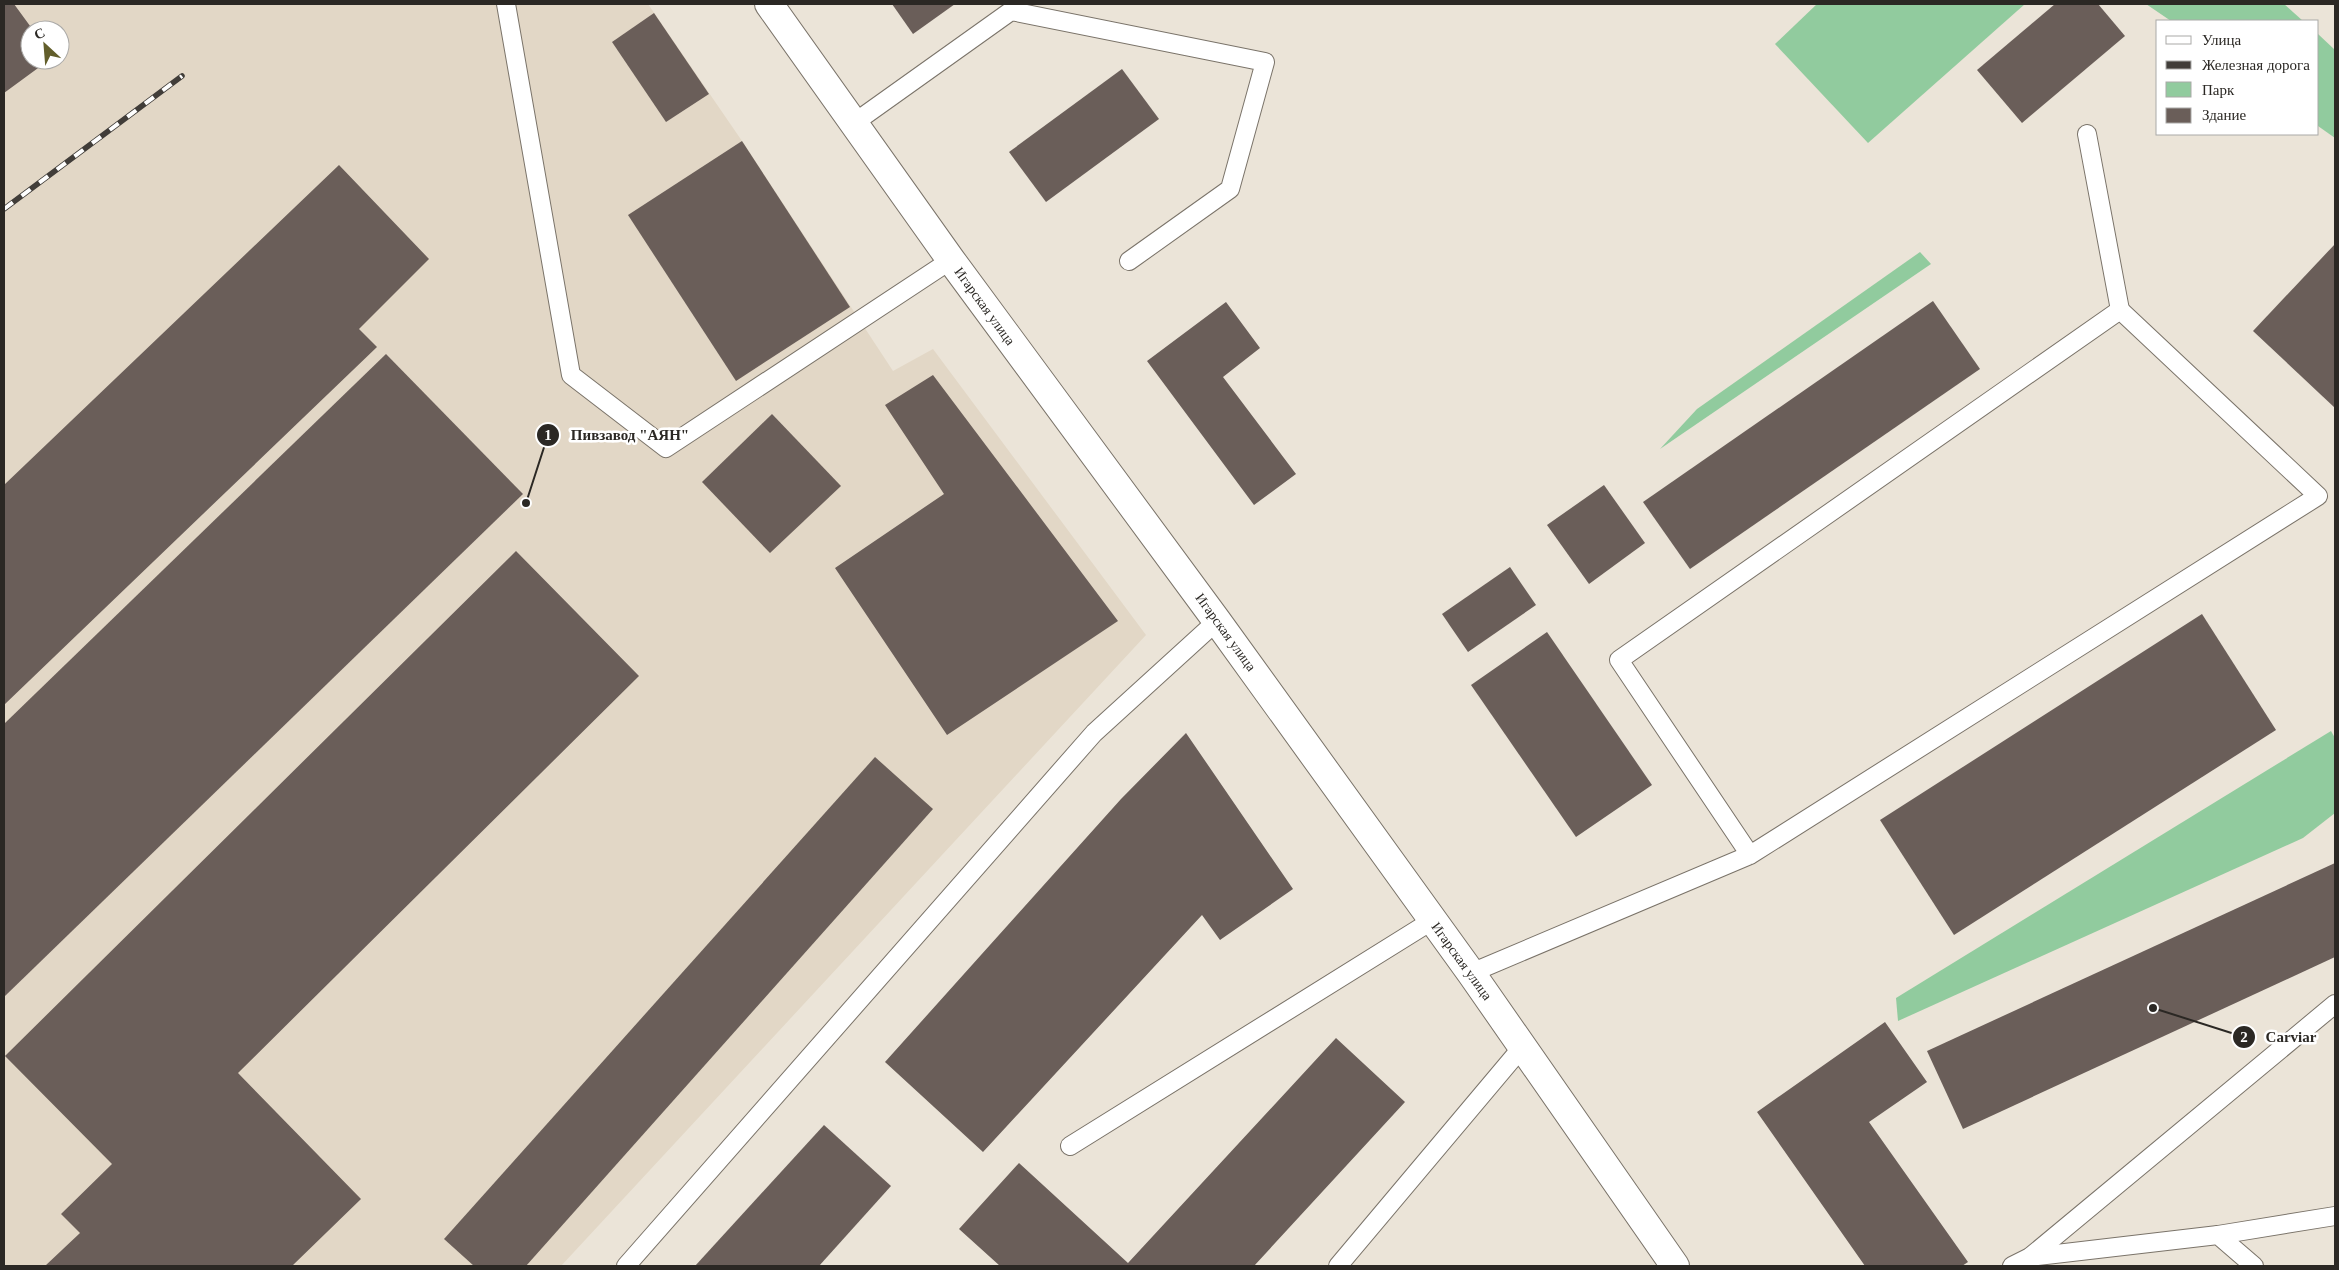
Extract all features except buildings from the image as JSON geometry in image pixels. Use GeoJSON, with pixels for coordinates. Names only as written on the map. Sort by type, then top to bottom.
{"type":"FeatureCollection","features":[{"type":"Feature","properties":{"kind":"street","name":"Игарская улица"},"geometry":{"type":"LineString","coordinates":[[769,4],[951,260],[1217,621],[1433,920],[1523,1046],[1675,1266]]}},
{"type":"Feature","properties":{"kind":"lane"},"geometry":{"type":"LineString","coordinates":[[506,4],[571,375],[666,448],[951,260]]}},
{"type":"Feature","properties":{"kind":"lane"},"geometry":{"type":"LineString","coordinates":[[854,123],[1011,11],[1264,62],[1230,189],[1129,262]]}},
{"type":"Feature","properties":{"kind":"lane"},"geometry":{"type":"LineString","coordinates":[[1471,973],[1750,855],[2318,496],[2120,310],[2087,134]]}},
{"type":"Feature","properties":{"kind":"lane"},"geometry":{"type":"LineString","coordinates":[[1750,855],[1619,660],[2120,310]]}},
{"type":"Feature","properties":{"kind":"lane"},"geometry":{"type":"LineString","coordinates":[[626,1266],[1094,733],[1217,621]]}},
{"type":"Feature","properties":{"kind":"lane"},"geometry":{"type":"LineString","coordinates":[[1070,1146],[1433,920]]}},
{"type":"Feature","properties":{"kind":"lane"},"geometry":{"type":"LineString","coordinates":[[2012,1266],[2030,1256],[2335,1004]]}},
{"type":"Feature","properties":{"kind":"lane"},"geometry":{"type":"LineString","coordinates":[[1338,1266],[1523,1046]]}},
{"type":"Feature","properties":{"kind":"lane"},"geometry":{"type":"LineString","coordinates":[[2030,1256],[2218,1235],[2335,1216]]}},
{"type":"Feature","properties":{"kind":"lane"},"geometry":{"type":"LineString","coordinates":[[2218,1235],[2254,1266]]}},
{"type":"Feature","properties":{"kind":"shaded area"},"geometry":{"type":"Polygon","coordinates":[[[4,4],[648,4],[742,141],[893,371],[933,349],[1146,635],[561,1266],[4,1266],[4,4]]]}},
{"type":"Feature","properties":{"kind":"green space"},"geometry":{"type":"Polygon","coordinates":[[[1817,4],[2025,4],[1868,143],[1775,44],[1817,4]]]}},
{"type":"Feature","properties":{"kind":"green space"},"geometry":{"type":"Polygon","coordinates":[[[2146,4],[2284,4],[2302,20],[2170,20],[2146,4]]]}},
{"type":"Feature","properties":{"kind":"green space"},"geometry":{"type":"Polygon","coordinates":[[[2319,35],[2335,50],[2335,138],[2319,127],[2319,35]]]}},
{"type":"Feature","properties":{"kind":"green space"},"geometry":{"type":"Polygon","coordinates":[[[1920,252],[1931,264],[1660,449],[1697,409],[1920,252]]]}},
{"type":"Feature","properties":{"kind":"green space"},"geometry":{"type":"Polygon","coordinates":[[[2331,731],[2335,738],[2335,813],[2303,838],[1898,1021],[1896,998],[2331,731]]]}},
{"type":"Feature","properties":{"kind":"railway"},"geometry":{"type":"LineString","coordinates":[[4,209],[182,76]]}},
{"type":"Feature","properties":{"kind":"place","name":"Пивзавод \"АЯН\""},"geometry":{"type":"Point","coordinates":[526,503]}},
{"type":"Feature","properties":{"kind":"place","name":"Carviar"},"geometry":{"type":"Point","coordinates":[2153,1008]}}]}
